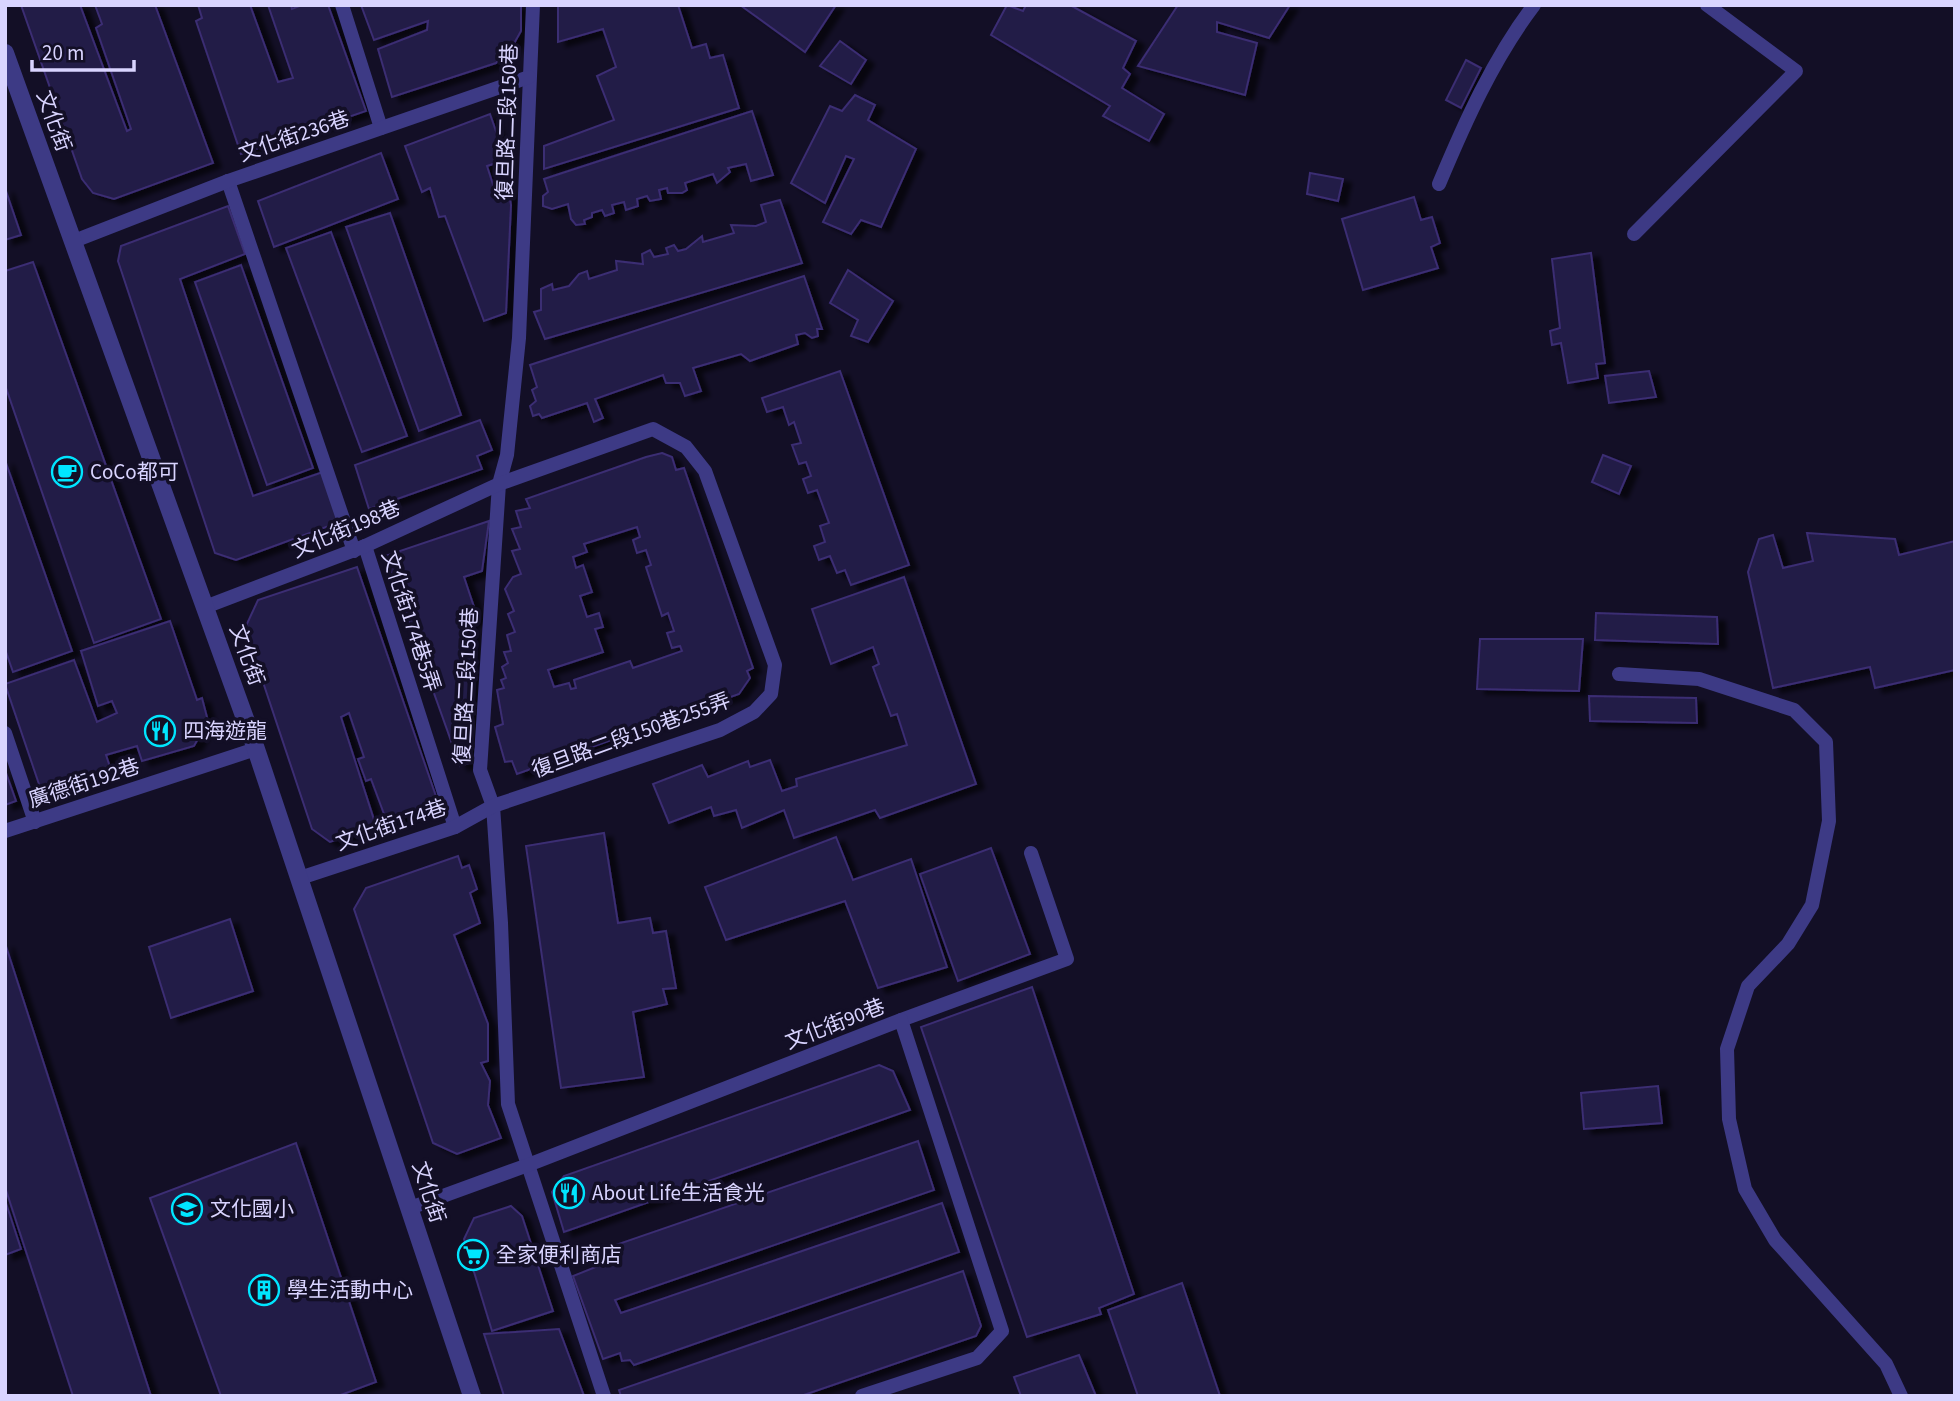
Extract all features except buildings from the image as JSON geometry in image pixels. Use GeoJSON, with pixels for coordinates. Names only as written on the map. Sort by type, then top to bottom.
{"type":"FeatureCollection","features":[{"type":"Feature","properties":{"kind":"street","name":"文化街"},"geometry":{"type":"LineString","coordinates":[[5,53],[12,97],[74,241],[256,749],[472,1396]]}},
{"type":"Feature","properties":{"kind":"lane"},"geometry":{"type":"LineString","coordinates":[[342,5],[381,128]]}},
{"type":"Feature","properties":{"kind":"lane","name":"復旦路二段150巷"},"geometry":{"type":"LineString","coordinates":[[534,5],[519,338],[507,455],[499,484],[480,770],[493,806],[501,923],[508,1104],[604,1396]]}},
{"type":"Feature","properties":{"kind":"lane"},"geometry":{"type":"LineString","coordinates":[[1439,184],[1466,120],[1516,29],[1534,5]]}},
{"type":"Feature","properties":{"kind":"lane"},"geometry":{"type":"LineString","coordinates":[[1633,234],[1796,71],[1707,5]]}},
{"type":"Feature","properties":{"kind":"lane","name":"文化街236巷"},"geometry":{"type":"LineString","coordinates":[[74,241],[228,181],[529,77]]}},
{"type":"Feature","properties":{"kind":"lane","name":"文化街174巷5弄"},"geometry":{"type":"LineString","coordinates":[[228,181],[360,549],[455,827]]}},
{"type":"Feature","properties":{"kind":"lane","name":"復旦路二段150巷255弄"},"geometry":{"type":"LineString","coordinates":[[493,806],[720,730],[754,712],[771,694],[775,665],[705,471],[686,447],[653,429],[499,484]]}},
{"type":"Feature","properties":{"kind":"lane","name":"文化街198巷"},"geometry":{"type":"LineString","coordinates":[[205,607],[360,549],[499,484]]}},
{"type":"Feature","properties":{"kind":"lane"},"geometry":{"type":"LineString","coordinates":[[1619,674],[1699,679],[1794,710],[1826,742],[1829,821],[1812,905],[1788,944],[1748,986],[1727,1049],[1729,1119],[1745,1189],[1775,1240],[1886,1364],[1901,1396]]}},
{"type":"Feature","properties":{"kind":"lane"},"geometry":{"type":"LineString","coordinates":[[5,733],[35,822]]}},
{"type":"Feature","properties":{"kind":"lane","name":"廣德街192巷"},"geometry":{"type":"LineString","coordinates":[[5,831],[256,749]]}},
{"type":"Feature","properties":{"kind":"lane","name":"文化街174巷"},"geometry":{"type":"LineString","coordinates":[[300,878],[455,827],[493,806]]}},
{"type":"Feature","properties":{"kind":"lane"},"geometry":{"type":"LineString","coordinates":[[901,1020],[1067,959],[1031,853]]}},
{"type":"Feature","properties":{"kind":"lane","name":"文化街90巷"},"geometry":{"type":"LineString","coordinates":[[410,1208],[901,1020],[1002,1331],[977,1358],[862,1396]]}},
{"type":"Feature","properties":{"kind":"place","name":"CoCo都可"},"geometry":{"type":"Point","coordinates":[67,472]}},
{"type":"Feature","properties":{"kind":"place","name":"四海遊龍"},"geometry":{"type":"Point","coordinates":[160,731]}},
{"type":"Feature","properties":{"kind":"place","name":"About Life生活食光"},"geometry":{"type":"Point","coordinates":[569,1193]}},
{"type":"Feature","properties":{"kind":"place","name":"文化國小"},"geometry":{"type":"Point","coordinates":[187,1209]}},
{"type":"Feature","properties":{"kind":"place","name":"全家便利商店"},"geometry":{"type":"Point","coordinates":[473,1255]}},
{"type":"Feature","properties":{"kind":"place","name":"學生活動中心"},"geometry":{"type":"Point","coordinates":[264,1290]}}]}
